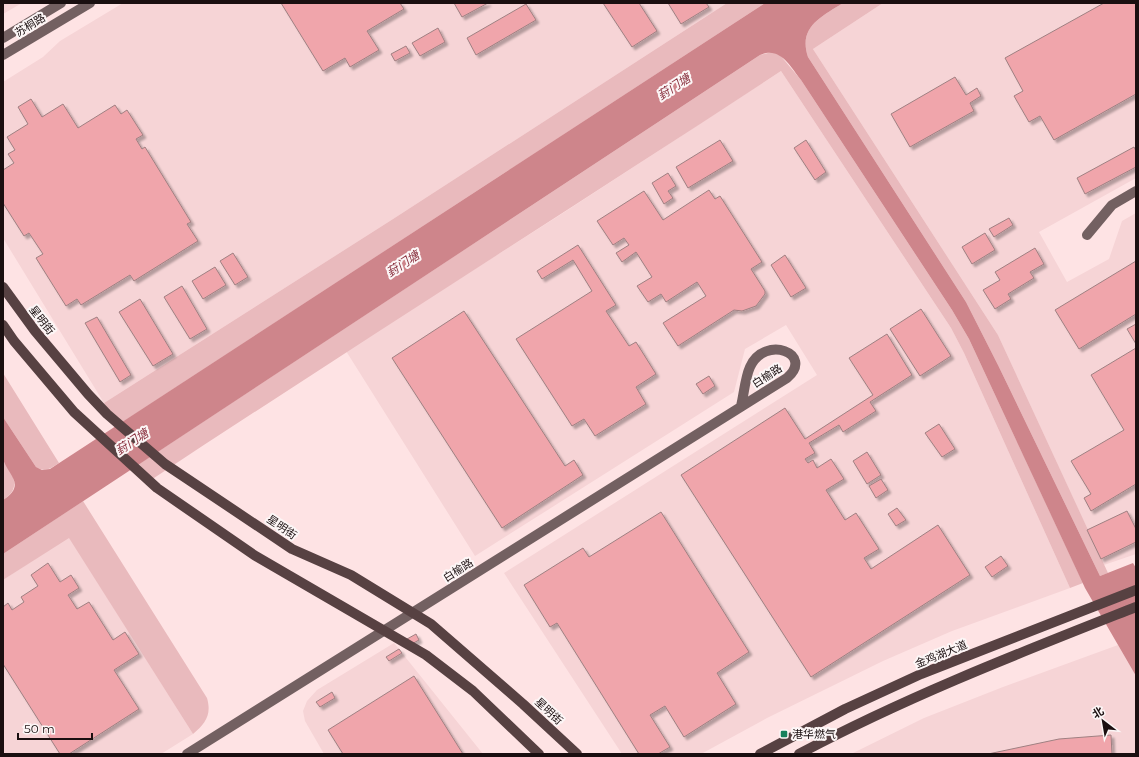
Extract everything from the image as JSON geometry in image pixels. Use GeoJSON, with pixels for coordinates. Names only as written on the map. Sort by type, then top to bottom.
{"type":"FeatureCollection","features":[{"type":"Feature","properties":{"kind":"main road","name":"星明街"},"geometry":{"type":"LineString","coordinates":[[3,287],[34,331],[106,414],[165,464],[292,549],[351,575],[431,624],[523,704],[577,754]]}},
{"type":"Feature","properties":{"kind":"main road"},"geometry":{"type":"LineString","coordinates":[[3,325],[14,341],[74,412],[157,488],[254,555],[426,655],[473,692],[539,754]]}},
{"type":"Feature","properties":{"kind":"main road","name":"金鸡湖大道"},"geometry":{"type":"LineString","coordinates":[[760,754],[845,709],[921,674],[1136,590]]}},
{"type":"Feature","properties":{"kind":"main road"},"geometry":{"type":"LineString","coordinates":[[799,754],[853,725],[928,690],[1136,607]]}},
{"type":"Feature","properties":{"kind":"street","name":"苏桐路"},"geometry":{"type":"LineString","coordinates":[[3,38],[61,3]]}},
{"type":"Feature","properties":{"kind":"street","name":"苏桐路"},"geometry":{"type":"LineString","coordinates":[[3,55],[90,3]]}},
{"type":"Feature","properties":{"kind":"street"},"geometry":{"type":"LineString","coordinates":[[1087,235],[1112,205],[1136,191]]}},
{"type":"Feature","properties":{"kind":"street","name":"白榆路"},"geometry":{"type":"LineString","coordinates":[[187,754],[792,374],[796,364],[792,355],[784,350],[774,348],[757,358],[750,368],[741,406]]}},
{"type":"Feature","properties":{"kind":"shaded area"},"geometry":{"type":"Polygon","coordinates":[[[3,3],[22,3],[3,14],[3,3]]]}},
{"type":"Feature","properties":{"kind":"shaded area"},"geometry":{"type":"Polygon","coordinates":[[[123,3],[727,3],[393,219],[104,403],[3,238],[3,82],[43,57],[60,41],[123,3]]]}},
{"type":"Feature","properties":{"kind":"shaded area"},"geometry":{"type":"Polygon","coordinates":[[[727,3],[765,3],[118,425],[104,403],[393,219],[727,3]]]}},
{"type":"Feature","properties":{"kind":"shaded area"},"geometry":{"type":"Polygon","coordinates":[[[843,3],[883,3],[813,49],[998,335],[1108,573],[1100,576],[966,302],[808,57],[806,38],[809,30],[820,18],[843,3]]]}},
{"type":"Feature","properties":{"kind":"shaded area"},"geometry":{"type":"Polygon","coordinates":[[[883,3],[1136,3],[1136,178],[1039,232],[1067,282],[1109,259],[1122,221],[1136,213],[1136,554],[1104,565],[998,335],[813,49],[883,3]]]}},
{"type":"Feature","properties":{"kind":"shaded area"},"geometry":{"type":"Polygon","coordinates":[[[772,52],[780,55],[801,80],[952,310],[969,339],[1083,583],[1070,588],[964,353],[951,328],[781,71],[151,480],[139,464],[760,55],[772,52]]]}},
{"type":"Feature","properties":{"kind":"shaded area"},"geometry":{"type":"Polygon","coordinates":[[[781,71],[951,328],[964,353],[1070,588],[952,631],[883,661],[767,718],[701,754],[622,754],[504,573],[817,375],[786,325],[745,349],[734,392],[475,556],[346,351],[560,215],[781,71]]]}},
{"type":"Feature","properties":{"kind":"shaded area"},"geometry":{"type":"Polygon","coordinates":[[[3,373],[59,463],[51,468],[42,470],[36,467],[3,417],[3,373]]]}},
{"type":"Feature","properties":{"kind":"shaded area"},"geometry":{"type":"Polygon","coordinates":[[[3,459],[10,470],[14,480],[14,485],[13,490],[3,500],[3,459]]]}},
{"type":"Feature","properties":{"kind":"shaded area"},"geometry":{"type":"Polygon","coordinates":[[[83,501],[207,698],[209,709],[208,714],[201,727],[193,734],[69,538],[3,580],[3,554],[83,501]]]}},
{"type":"Feature","properties":{"kind":"shaded area"},"geometry":{"type":"Polygon","coordinates":[[[69,537],[193,734],[161,754],[3,754],[3,580],[69,537]]]}},
{"type":"Feature","properties":{"kind":"shaded area"},"geometry":{"type":"Polygon","coordinates":[[[394,643],[483,754],[324,754],[305,721],[303,711],[307,701],[317,690],[394,643]]]}},
{"type":"Feature","properties":{"kind":"shaded area"},"geometry":{"type":"Polygon","coordinates":[[[1118,645],[1136,676],[1136,754],[851,754],[924,718],[1118,645]]]}},
{"type":"Feature","properties":{"kind":"water","name":"葑门塘"},"geometry":{"type":"Polygon","coordinates":[[[765,3],[843,3],[820,18],[809,30],[806,38],[808,57],[966,302],[1100,576],[1133,563],[1136,568],[1136,676],[1085,588],[969,339],[952,310],[801,80],[784,59],[773,53],[760,55],[3,554],[3,500],[14,489],[15,484],[3,458],[3,417],[36,467],[42,470],[50,469],[765,3]]]}},
{"type":"Feature","properties":{"kind":"building"},"geometry":{"type":"Polygon","coordinates":[[[281,3],[400,3],[404,9],[367,31],[379,50],[350,67],[345,58],[323,71],[281,3]]]}},
{"type":"Feature","properties":{"kind":"building"},"geometry":{"type":"Polygon","coordinates":[[[454,3],[488,3],[462,17],[454,3]]]}},
{"type":"Feature","properties":{"kind":"building"},"geometry":{"type":"Polygon","coordinates":[[[603,3],[639,3],[657,31],[632,47],[603,3]]]}},
{"type":"Feature","properties":{"kind":"building"},"geometry":{"type":"Polygon","coordinates":[[[668,3],[706,3],[709,7],[681,24],[668,3]]]}},
{"type":"Feature","properties":{"kind":"building"},"geometry":{"type":"Polygon","coordinates":[[[1104,3],[1136,3],[1136,94],[1054,140],[1040,116],[1029,122],[1014,96],[1023,91],[1005,58],[1104,3]]]}},
{"type":"Feature","properties":{"kind":"building"},"geometry":{"type":"Polygon","coordinates":[[[526,4],[536,20],[476,55],[467,38],[526,4]]]}},
{"type":"Feature","properties":{"kind":"building"},"geometry":{"type":"Polygon","coordinates":[[[438,28],[445,42],[420,56],[412,43],[438,28]]]}},
{"type":"Feature","properties":{"kind":"building"},"geometry":{"type":"Polygon","coordinates":[[[406,46],[410,53],[395,61],[391,54],[406,46]]]}},
{"type":"Feature","properties":{"kind":"building"},"geometry":{"type":"Polygon","coordinates":[[[955,77],[966,95],[977,88],[981,96],[970,103],[974,111],[910,147],[891,114],[955,77]]]}},
{"type":"Feature","properties":{"kind":"building"},"geometry":{"type":"Polygon","coordinates":[[[31,99],[42,117],[63,104],[78,128],[115,105],[121,114],[127,110],[143,135],[136,139],[142,149],[145,147],[191,222],[187,224],[198,241],[134,281],[130,275],[81,305],[77,299],[66,306],[36,258],[43,254],[29,233],[24,236],[3,203],[3,170],[14,163],[8,154],[15,150],[7,137],[28,124],[18,107],[31,99]]]}},
{"type":"Feature","properties":{"kind":"building"},"geometry":{"type":"Polygon","coordinates":[[[720,140],[733,161],[688,188],[676,167],[720,140]]]}},
{"type":"Feature","properties":{"kind":"building"},"geometry":{"type":"Polygon","coordinates":[[[806,140],[826,172],[815,180],[794,148],[806,140]]]}},
{"type":"Feature","properties":{"kind":"building"},"geometry":{"type":"Polygon","coordinates":[[[1134,147],[1136,151],[1136,167],[1085,194],[1077,178],[1134,147]]]}},
{"type":"Feature","properties":{"kind":"building"},"geometry":{"type":"Polygon","coordinates":[[[668,173],[676,186],[668,191],[673,198],[664,204],[652,183],[668,173]]]}},
{"type":"Feature","properties":{"kind":"building"},"geometry":{"type":"Polygon","coordinates":[[[709,190],[715,199],[720,196],[762,262],[751,269],[765,291],[765,294],[756,306],[742,311],[734,310],[678,346],[663,323],[706,296],[697,282],[666,302],[661,294],[648,302],[637,286],[652,277],[636,252],[622,262],[616,253],[629,245],[624,238],[613,245],[597,221],[644,191],[663,220],[709,190]]]}},
{"type":"Feature","properties":{"kind":"building"},"geometry":{"type":"Polygon","coordinates":[[[1009,218],[1013,225],[994,237],[989,229],[1009,218]]]}},
{"type":"Feature","properties":{"kind":"building"},"geometry":{"type":"Polygon","coordinates":[[[985,233],[995,250],[972,264],[962,247],[985,233]]]}},
{"type":"Feature","properties":{"kind":"building"},"geometry":{"type":"Polygon","coordinates":[[[578,245],[616,305],[606,311],[629,346],[636,342],[656,374],[636,387],[646,404],[595,436],[584,419],[572,426],[516,339],[592,291],[573,260],[542,279],[537,271],[578,245]]]}},
{"type":"Feature","properties":{"kind":"building"},"geometry":{"type":"Polygon","coordinates":[[[1035,248],[1044,264],[1030,272],[1034,278],[1008,294],[1011,299],[995,309],[983,290],[1000,280],[995,272],[1035,248]]]}},
{"type":"Feature","properties":{"kind":"building"},"geometry":{"type":"Polygon","coordinates":[[[233,253],[248,277],[235,285],[220,261],[233,253]]]}},
{"type":"Feature","properties":{"kind":"building"},"geometry":{"type":"Polygon","coordinates":[[[785,255],[806,288],[791,297],[771,265],[785,255]]]}},
{"type":"Feature","properties":{"kind":"building"},"geometry":{"type":"Polygon","coordinates":[[[1136,261],[1136,314],[1079,349],[1055,310],[1136,261]]]}},
{"type":"Feature","properties":{"kind":"building"},"geometry":{"type":"Polygon","coordinates":[[[215,267],[226,285],[203,299],[192,281],[215,267]]]}},
{"type":"Feature","properties":{"kind":"building"},"geometry":{"type":"Polygon","coordinates":[[[182,286],[207,329],[190,339],[164,297],[182,286]]]}},
{"type":"Feature","properties":{"kind":"building"},"geometry":{"type":"Polygon","coordinates":[[[140,299],[173,354],[153,366],[119,312],[140,299]]]}},
{"type":"Feature","properties":{"kind":"building"},"geometry":{"type":"Polygon","coordinates":[[[921,309],[951,356],[920,376],[890,329],[921,309]]]}},
{"type":"Feature","properties":{"kind":"building"},"geometry":{"type":"Polygon","coordinates":[[[464,311],[565,466],[574,460],[583,475],[502,528],[392,358],[464,311]]]}},
{"type":"Feature","properties":{"kind":"building"},"geometry":{"type":"Polygon","coordinates":[[[97,317],[131,375],[120,382],[85,323],[97,317]]]}},
{"type":"Feature","properties":{"kind":"building"},"geometry":{"type":"Polygon","coordinates":[[[1136,324],[1136,344],[1127,329],[1136,324]]]}},
{"type":"Feature","properties":{"kind":"building"},"geometry":{"type":"Polygon","coordinates":[[[887,334],[912,375],[870,402],[876,411],[843,432],[839,425],[809,443],[815,453],[805,459],[808,463],[813,460],[817,468],[831,459],[844,479],[826,490],[845,520],[856,513],[879,549],[864,558],[871,569],[938,525],[970,575],[811,677],[681,475],[785,408],[805,439],[873,395],[849,358],[887,334]]]}},
{"type":"Feature","properties":{"kind":"building"},"geometry":{"type":"Polygon","coordinates":[[[1136,348],[1136,484],[1091,511],[1084,498],[1091,494],[1071,461],[1124,430],[1091,375],[1136,348]]]}},
{"type":"Feature","properties":{"kind":"building"},"geometry":{"type":"Polygon","coordinates":[[[709,376],[715,386],[703,394],[696,384],[709,376]]]}},
{"type":"Feature","properties":{"kind":"building"},"geometry":{"type":"Polygon","coordinates":[[[939,424],[955,449],[942,457],[925,433],[939,424]]]}},
{"type":"Feature","properties":{"kind":"building"},"geometry":{"type":"Polygon","coordinates":[[[867,452],[881,475],[867,484],[853,461],[867,452]]]}},
{"type":"Feature","properties":{"kind":"building"},"geometry":{"type":"Polygon","coordinates":[[[881,479],[888,490],[876,498],[869,486],[881,479]]]}},
{"type":"Feature","properties":{"kind":"building"},"geometry":{"type":"Polygon","coordinates":[[[897,508],[906,520],[896,526],[888,514],[897,508]]]}},
{"type":"Feature","properties":{"kind":"building"},"geometry":{"type":"Polygon","coordinates":[[[1127,511],[1136,529],[1136,542],[1101,559],[1087,530],[1127,511]]]}},
{"type":"Feature","properties":{"kind":"building"},"geometry":{"type":"Polygon","coordinates":[[[661,512],[749,652],[717,673],[736,704],[684,737],[665,706],[650,715],[670,747],[658,754],[639,754],[557,623],[550,627],[524,585],[583,548],[589,557],[661,512]]]}},
{"type":"Feature","properties":{"kind":"building"},"geometry":{"type":"Polygon","coordinates":[[[1001,556],[1008,566],[992,577],[985,567],[1001,556]]]}},
{"type":"Feature","properties":{"kind":"building"},"geometry":{"type":"Polygon","coordinates":[[[48,563],[60,582],[71,575],[79,588],[68,595],[77,609],[89,602],[113,640],[125,632],[139,654],[114,670],[139,709],[69,754],[60,754],[3,664],[3,607],[8,603],[12,610],[24,602],[21,597],[38,586],[31,575],[48,563]]]}},
{"type":"Feature","properties":{"kind":"building"},"geometry":{"type":"Polygon","coordinates":[[[416,634],[419,640],[410,645],[407,639],[416,634]]]}},
{"type":"Feature","properties":{"kind":"building"},"geometry":{"type":"Polygon","coordinates":[[[399,649],[402,653],[389,661],[386,657],[399,649]]]}},
{"type":"Feature","properties":{"kind":"building"},"geometry":{"type":"Polygon","coordinates":[[[414,676],[463,754],[343,754],[328,730],[414,676]]]}},
{"type":"Feature","properties":{"kind":"building"},"geometry":{"type":"Polygon","coordinates":[[[332,692],[335,698],[320,707],[316,702],[332,692]]]}},
{"type":"Feature","properties":{"kind":"building"},"geometry":{"type":"Polygon","coordinates":[[[1111,735],[1112,754],[988,754],[1059,739],[1111,735]]]}},
{"type":"Feature","properties":{"kind":"place","name":"港华燃气"},"geometry":{"type":"Point","coordinates":[784,734]}}]}
